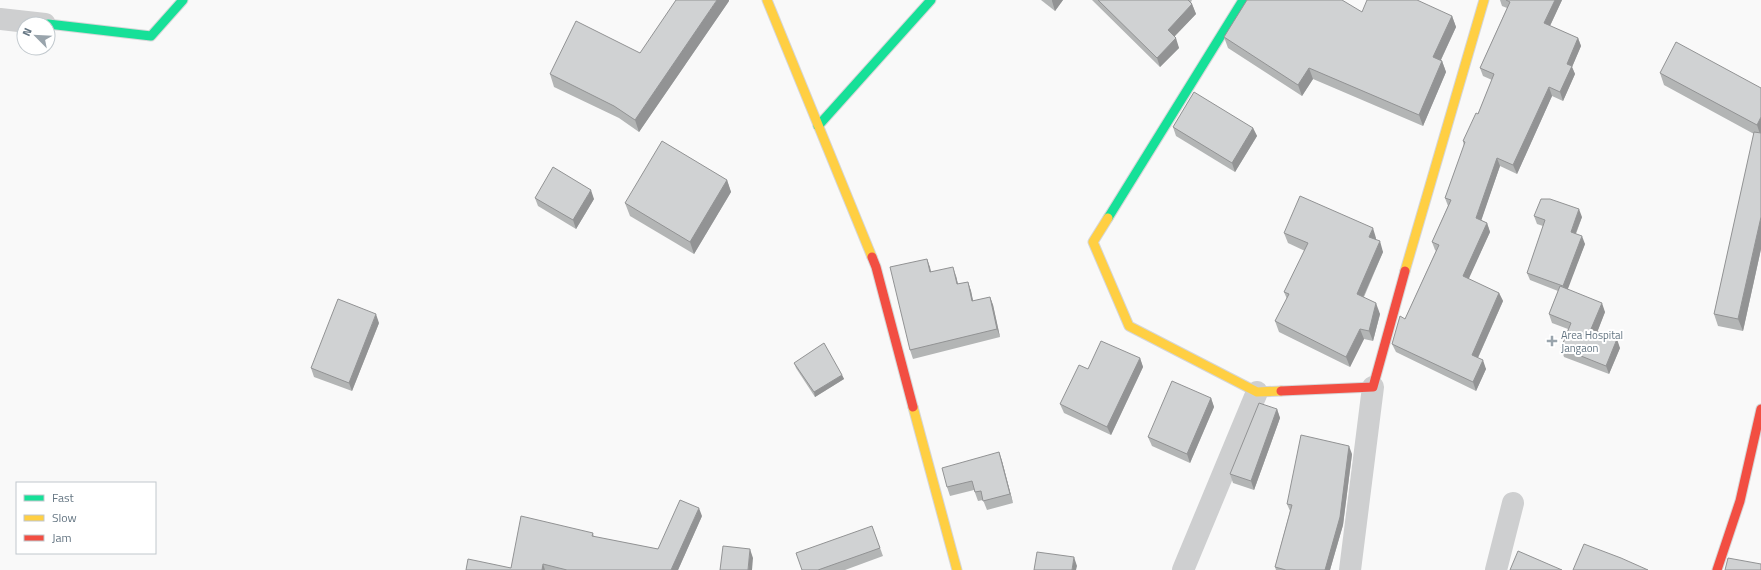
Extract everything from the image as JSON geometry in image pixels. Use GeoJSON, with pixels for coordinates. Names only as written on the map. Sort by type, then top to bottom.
{"type":"FeatureCollection","features":[{"type":"Feature","properties":{"kind":"street"},"geometry":{"type":"LineString","coordinates":[[56,25],[152,36],[183,0]]}},
{"type":"Feature","properties":{"kind":"street"},"geometry":{"type":"LineString","coordinates":[[767,0],[876,267],[957,570]]}},
{"type":"Feature","properties":{"kind":"street"},"geometry":{"type":"LineString","coordinates":[[818,126],[931,0]]}},
{"type":"Feature","properties":{"kind":"street"},"geometry":{"type":"LineString","coordinates":[[1243,0],[1093,242],[1130,326],[1257,392],[1373,387]]}},
{"type":"Feature","properties":{"kind":"street"},"geometry":{"type":"LineString","coordinates":[[1350,570],[1373,387],[1419,219],[1484,0]]}},
{"type":"Feature","properties":{"kind":"street"},"geometry":{"type":"LineString","coordinates":[[0,19],[16,21]]}},
{"type":"Feature","properties":{"kind":"street"},"geometry":{"type":"LineString","coordinates":[[1182,570],[1257,392]]}},
{"type":"Feature","properties":{"kind":"street"},"geometry":{"type":"LineString","coordinates":[[1717,570],[1740,501],[1761,409]]}},
{"type":"Feature","properties":{"kind":"street"},"geometry":{"type":"LineString","coordinates":[[1496,570],[1513,503]]}},
{"type":"Feature","properties":{"kind":"building"},"geometry":{"type":"Polygon","coordinates":[[[676,0],[717,0],[635,120],[614,106],[550,74],[576,21],[640,53],[676,0]]]}},
{"type":"Feature","properties":{"kind":"building"},"geometry":{"type":"Polygon","coordinates":[[[1098,0],[1188,0],[1192,4],[1168,30],[1176,38],[1157,58],[1098,0]]]}},
{"type":"Feature","properties":{"kind":"building"},"geometry":{"type":"Polygon","coordinates":[[[1247,0],[1342,0],[1362,12],[1367,0],[1417,0],[1452,16],[1433,57],[1442,61],[1419,115],[1309,68],[1298,85],[1224,37],[1247,0]]]}},
{"type":"Feature","properties":{"kind":"building"},"geometry":{"type":"Polygon","coordinates":[[[1506,0],[1555,0],[1544,23],[1578,38],[1567,64],[1572,66],[1560,92],[1549,87],[1513,165],[1497,158],[1476,218],[1487,223],[1463,276],[1499,293],[1472,355],[1483,360],[1473,382],[1392,344],[1400,316],[1405,319],[1439,245],[1432,242],[1451,200],[1445,198],[1465,142],[1463,141],[1476,113],[1478,114],[1494,74],[1480,68],[1510,2],[1506,0]]]}},
{"type":"Feature","properties":{"kind":"building"},"geometry":{"type":"Polygon","coordinates":[[[1676,42],[1761,88],[1761,117],[1757,125],[1660,73],[1676,42]]]}},
{"type":"Feature","properties":{"kind":"building"},"geometry":{"type":"Polygon","coordinates":[[[1194,92],[1253,128],[1232,163],[1173,127],[1194,92]]]}},
{"type":"Feature","properties":{"kind":"building"},"geometry":{"type":"Polygon","coordinates":[[[1754,132],[1761,133],[1761,217],[1738,319],[1714,314],[1754,132]]]}},
{"type":"Feature","properties":{"kind":"building"},"geometry":{"type":"Polygon","coordinates":[[[662,141],[727,180],[690,242],[625,203],[662,141]]]}},
{"type":"Feature","properties":{"kind":"building"},"geometry":{"type":"Polygon","coordinates":[[[553,167],[591,190],[573,220],[535,198],[553,167]]]}},
{"type":"Feature","properties":{"kind":"building"},"geometry":{"type":"Polygon","coordinates":[[[1300,196],[1373,228],[1369,237],[1380,241],[1357,294],[1376,303],[1369,331],[1360,329],[1346,357],[1275,321],[1289,294],[1284,292],[1308,243],[1284,233],[1300,196]]]}},
{"type":"Feature","properties":{"kind":"building"},"geometry":{"type":"Polygon","coordinates":[[[1541,199],[1550,199],[1579,209],[1571,232],[1582,236],[1563,286],[1527,273],[1545,220],[1534,216],[1541,199]]]}},
{"type":"Feature","properties":{"kind":"building"},"geometry":{"type":"Polygon","coordinates":[[[927,259],[930,272],[953,267],[957,284],[968,282],[972,301],[990,297],[997,329],[910,350],[890,267],[927,259]]]}},
{"type":"Feature","properties":{"kind":"building"},"geometry":{"type":"Polygon","coordinates":[[[1560,286],[1602,303],[1591,329],[1617,339],[1606,366],[1561,348],[1571,323],[1549,314],[1560,286]]]}},
{"type":"Feature","properties":{"kind":"building"},"geometry":{"type":"Polygon","coordinates":[[[338,299],[376,314],[349,383],[311,368],[338,299]]]}},
{"type":"Feature","properties":{"kind":"building"},"geometry":{"type":"Polygon","coordinates":[[[1101,341],[1140,358],[1107,427],[1060,404],[1079,365],[1088,369],[1101,341]]]}},
{"type":"Feature","properties":{"kind":"building"},"geometry":{"type":"Polygon","coordinates":[[[824,343],[842,375],[814,392],[794,363],[824,343]]]}},
{"type":"Feature","properties":{"kind":"building"},"geometry":{"type":"Polygon","coordinates":[[[1172,381],[1211,398],[1187,454],[1148,437],[1172,381]]]}},
{"type":"Feature","properties":{"kind":"building"},"geometry":{"type":"Polygon","coordinates":[[[1259,403],[1277,409],[1251,481],[1230,474],[1259,403]]]}},
{"type":"Feature","properties":{"kind":"building"},"geometry":{"type":"Polygon","coordinates":[[[1301,435],[1349,446],[1340,517],[1325,570],[1286,570],[1275,567],[1292,505],[1287,504],[1301,435]]]}},
{"type":"Feature","properties":{"kind":"building"},"geometry":{"type":"Polygon","coordinates":[[[999,452],[1010,494],[983,501],[981,491],[975,492],[972,481],[947,487],[942,468],[999,452]]]}},
{"type":"Feature","properties":{"kind":"building"},"geometry":{"type":"Polygon","coordinates":[[[680,500],[699,508],[671,570],[567,570],[543,564],[542,570],[466,570],[468,559],[511,568],[521,516],[593,533],[592,536],[658,549],[680,500]]]}},
{"type":"Feature","properties":{"kind":"building"},"geometry":{"type":"Polygon","coordinates":[[[872,526],[880,548],[818,570],[802,570],[796,553],[872,526]]]}},
{"type":"Feature","properties":{"kind":"building"},"geometry":{"type":"Polygon","coordinates":[[[1584,544],[1621,558],[1648,570],[1573,570],[1584,544]]]}},
{"type":"Feature","properties":{"kind":"building"},"geometry":{"type":"Polygon","coordinates":[[[723,546],[750,549],[748,570],[720,570],[723,546]]]}},
{"type":"Feature","properties":{"kind":"building"},"geometry":{"type":"Polygon","coordinates":[[[1518,551],[1562,570],[1510,570],[1518,551]]]}},
{"type":"Feature","properties":{"kind":"building"},"geometry":{"type":"Polygon","coordinates":[[[1037,552],[1074,557],[1072,570],[1034,570],[1037,552]]]}},
{"type":"Feature","properties":{"kind":"building"},"geometry":{"type":"Polygon","coordinates":[[[1728,558],[1761,564],[1761,570],[1725,570],[1728,558]]]}},
{"type":"Feature","properties":{"kind":"traffic: fast"},"geometry":{"type":"LineString","coordinates":[[56,25],[151,36],[183,0]]}},
{"type":"Feature","properties":{"kind":"traffic: fast"},"geometry":{"type":"LineString","coordinates":[[818,126],[931,0]]}},
{"type":"Feature","properties":{"kind":"traffic: fast"},"geometry":{"type":"LineString","coordinates":[[1108,218],[1243,0]]}},
{"type":"Feature","properties":{"kind":"traffic: slow"},"geometry":{"type":"LineString","coordinates":[[767,0],[872,257]]}},
{"type":"Feature","properties":{"kind":"traffic: slow"},"geometry":{"type":"LineString","coordinates":[[1405,271],[1484,0]]}},
{"type":"Feature","properties":{"kind":"traffic: slow"},"geometry":{"type":"LineString","coordinates":[[1108,218],[1093,242],[1129,326],[1257,392],[1281,391]]}},
{"type":"Feature","properties":{"kind":"traffic: slow"},"geometry":{"type":"LineString","coordinates":[[913,407],[957,570]]}},
{"type":"Feature","properties":{"kind":"traffic: jam"},"geometry":{"type":"LineString","coordinates":[[872,257],[876,267],[913,407]]}},
{"type":"Feature","properties":{"kind":"traffic: jam"},"geometry":{"type":"LineString","coordinates":[[1281,391],[1373,387],[1405,271]]}},
{"type":"Feature","properties":{"kind":"traffic: jam"},"geometry":{"type":"LineString","coordinates":[[1717,570],[1740,501],[1761,409]]}},
{"type":"Feature","properties":{"kind":"place","name":"Area Hospital Jangaon"},"geometry":{"type":"Point","coordinates":[1552,341]}}]}
